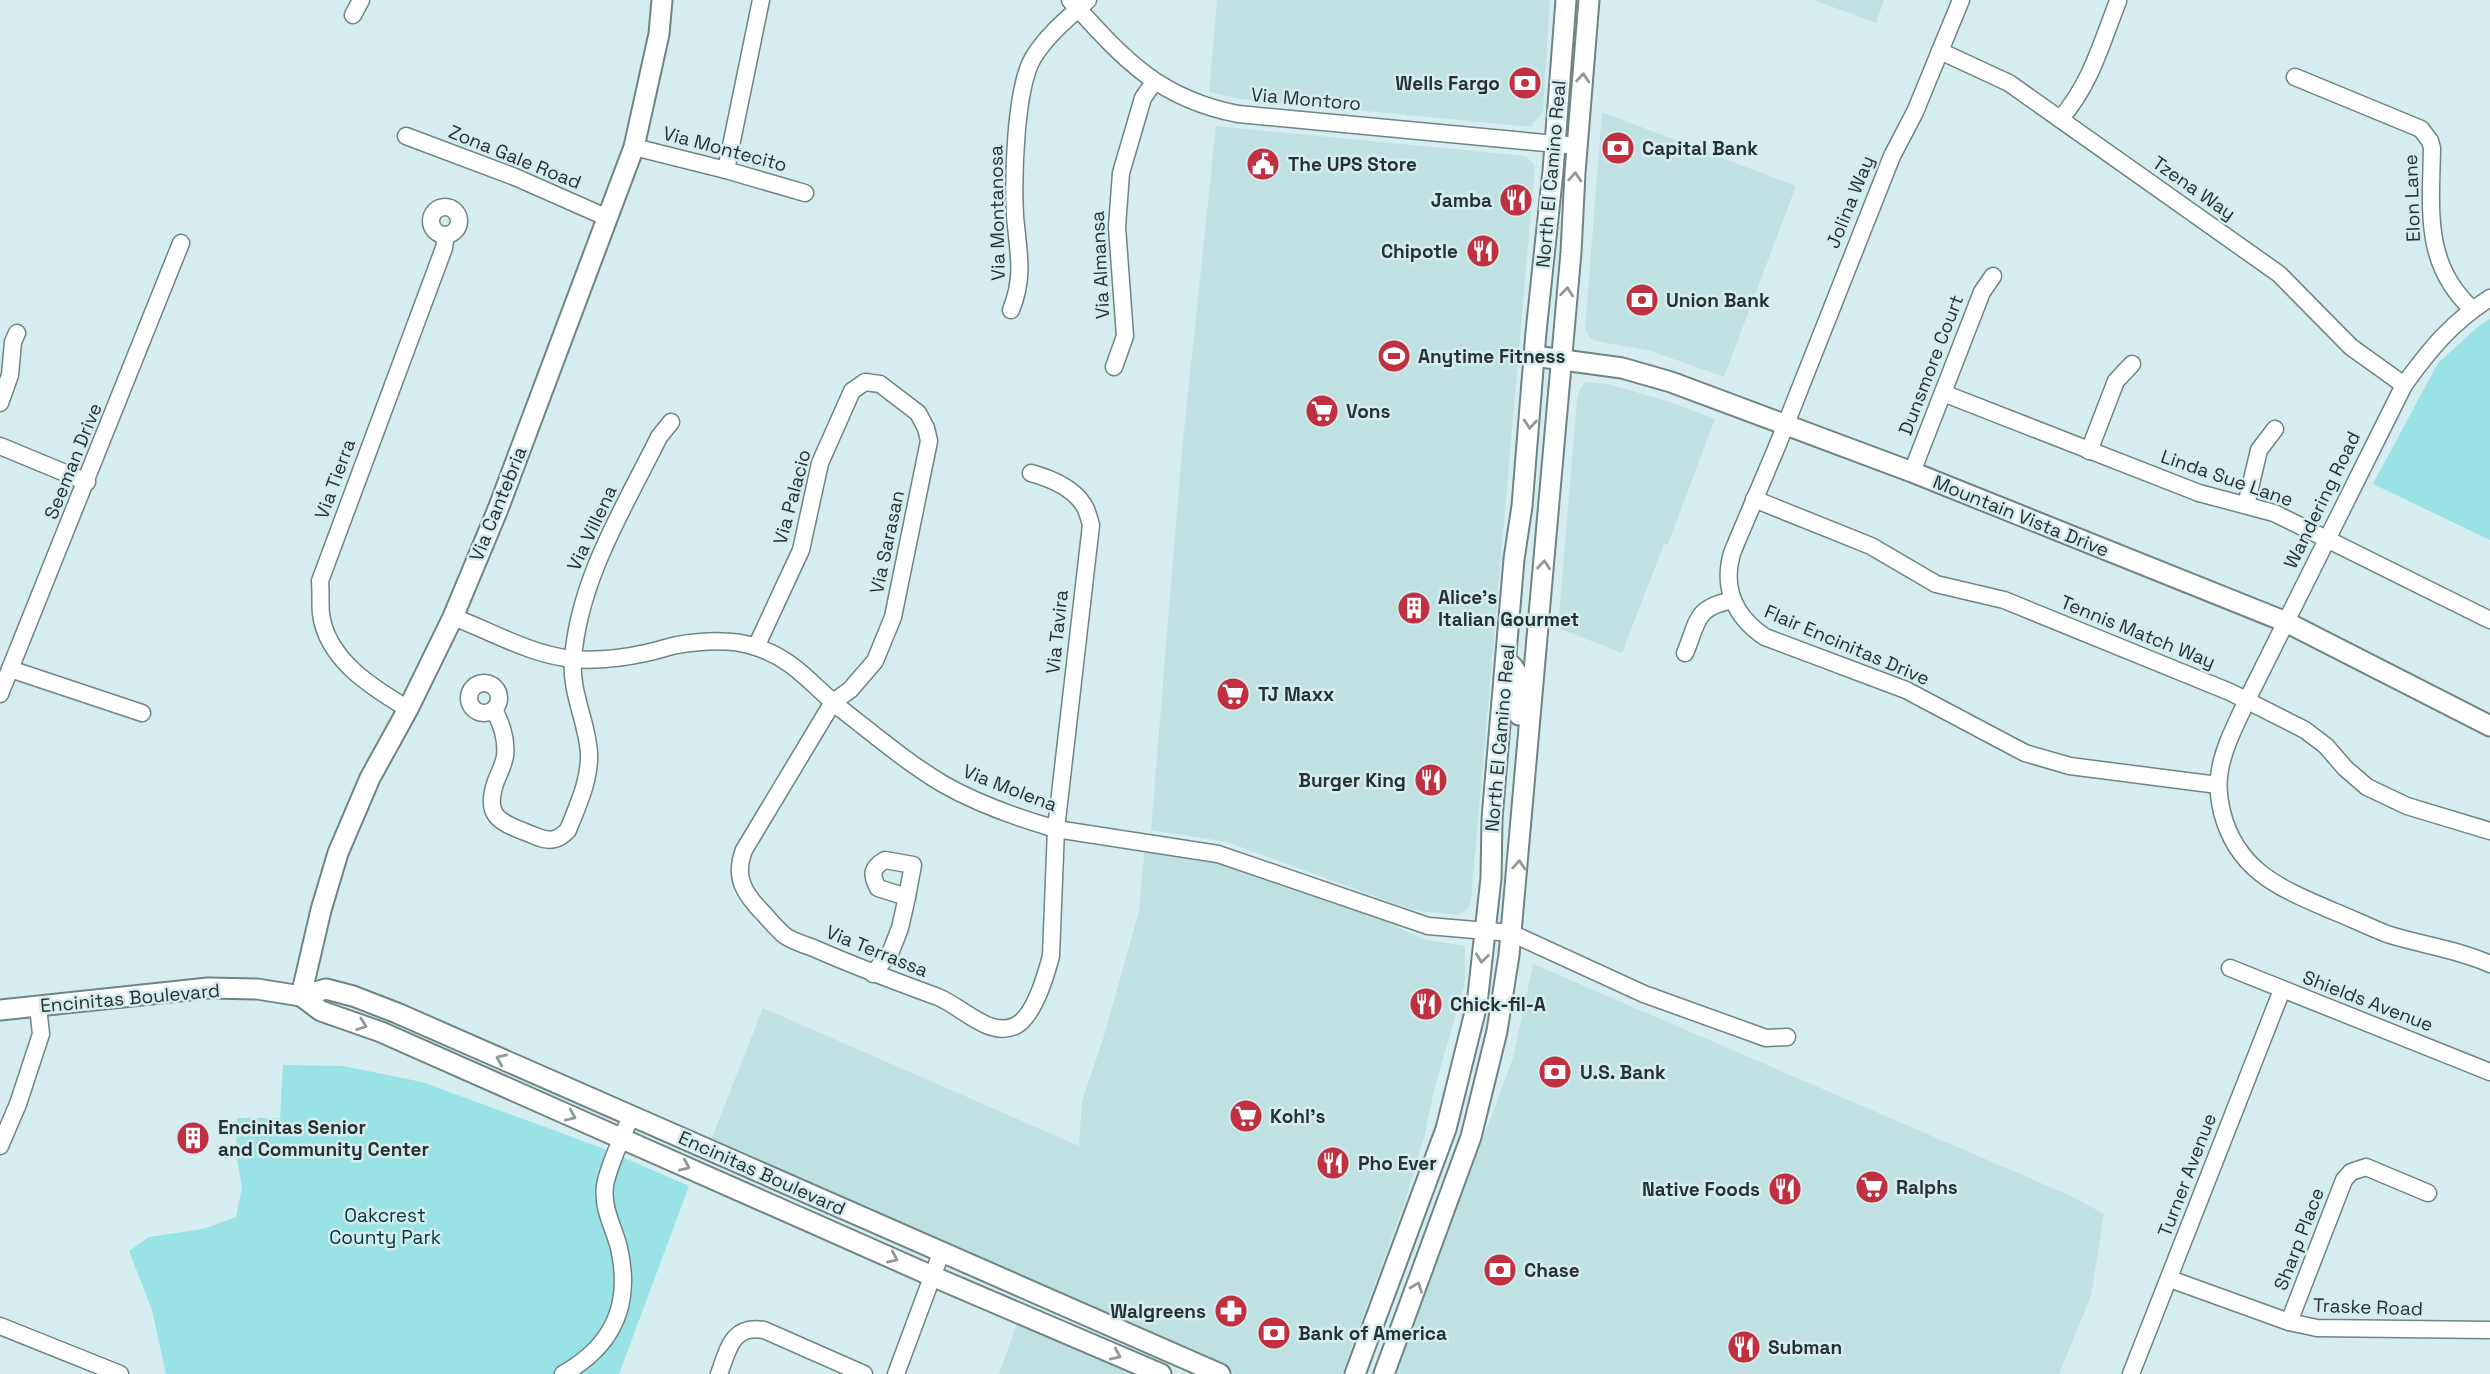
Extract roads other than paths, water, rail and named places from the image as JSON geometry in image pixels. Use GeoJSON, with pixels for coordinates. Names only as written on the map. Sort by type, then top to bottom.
{"type":"FeatureCollection","features":[{"type":"Feature","properties":{"kind":"main road","name":"Via Cantebria"},"geometry":{"type":"LineString","coordinates":[[301,996],[321,910],[338,853],[370,778],[408,709],[453,617],[498,509],[634,147],[659,34],[662,0]]}},
{"type":"Feature","properties":{"kind":"main road","name":"North El Camino Real"},"geometry":{"type":"LineString","coordinates":[[1355,1374],[1446,1129],[1479,986],[1491,878],[1492,818],[1514,559],[1522,506],[1566,0]]}},
{"type":"Feature","properties":{"kind":"main road","name":"North El Camino Real"},"geometry":{"type":"LineString","coordinates":[[1384,1374],[1471,1137],[1497,1031],[1511,933],[1526,773],[1562,360],[1589,0]]}},
{"type":"Feature","properties":{"kind":"main road","name":"Mountain Vista Drive"},"geometry":{"type":"LineString","coordinates":[[1534,356],[1622,368],[1786,423],[2286,622],[2490,726]]}},
{"type":"Feature","properties":{"kind":"main road"},"geometry":{"type":"LineString","coordinates":[[1506,661],[1515,668],[1520,678],[1517,754],[1526,773]]}},
{"type":"Feature","properties":{"kind":"main road"},"geometry":{"type":"LineString","coordinates":[[1478,1104],[1466,1083],[1482,1007],[1479,986]]}},
{"type":"Feature","properties":{"kind":"main road","name":"Encinitas Boulevard"},"geometry":{"type":"LineString","coordinates":[[0,1010],[208,988],[257,989],[301,996],[326,989],[353,996],[1220,1374]]}},
{"type":"Feature","properties":{"kind":"main road","name":"Encinitas Boulevard"},"geometry":{"type":"LineString","coordinates":[[301,996],[321,1011],[381,1032],[1161,1374]]}},
{"type":"Feature","properties":{"kind":"main road"},"geometry":{"type":"LineString","coordinates":[[1446,1129],[1451,1141],[1436,1193],[1447,1204]]}},
{"type":"Feature","properties":{"kind":"main road"},"geometry":{"type":"LineString","coordinates":[[1033,1318],[1043,1308],[1094,1330],[1124,1332]]}},
{"type":"Feature","properties":{"kind":"street"},"geometry":{"type":"LineString","coordinates":[[353,15],[361,0]]}},
{"type":"Feature","properties":{"kind":"street"},"geometry":{"type":"LineString","coordinates":[[726,170],[761,0]]}},
{"type":"Feature","properties":{"kind":"street","name":"Jolina Way"},"geometry":{"type":"LineString","coordinates":[[1786,423],[1892,156],[1915,112],[1961,0]]}},
{"type":"Feature","properties":{"kind":"street"},"geometry":{"type":"LineString","coordinates":[[2060,119],[2073,104],[2089,75],[2118,1]]}},
{"type":"Feature","properties":{"kind":"street","name":"Via Montoro"},"geometry":{"type":"LineString","coordinates":[[1079,3],[1118,51],[1154,82],[1193,102],[1238,114],[1578,146]]}},
{"type":"Feature","properties":{"kind":"street","name":"Via Montanosa"},"geometry":{"type":"LineString","coordinates":[[1011,310],[1020,279],[1014,160],[1025,79],[1034,57],[1047,38],[1079,3]]}},
{"type":"Feature","properties":{"kind":"street","name":"Tzena Way"},"geometry":{"type":"LineString","coordinates":[[1940,51],[2009,83],[2279,274],[2351,346],[2404,385]]}},
{"type":"Feature","properties":{"kind":"street","name":"Elon Lane"},"geometry":{"type":"LineString","coordinates":[[2295,77],[2421,130],[2430,141],[2431,222],[2435,248],[2441,266],[2462,299],[2473,309]]}},
{"type":"Feature","properties":{"kind":"street","name":"Via Almansa"},"geometry":{"type":"LineString","coordinates":[[1114,367],[1125,336],[1116,227],[1121,173],[1143,98],[1154,82]]}},
{"type":"Feature","properties":{"kind":"street","name":"Zona Gale Road"},"geometry":{"type":"LineString","coordinates":[[406,136],[515,177],[608,218]]}},
{"type":"Feature","properties":{"kind":"street","name":"Via Montecito"},"geometry":{"type":"LineString","coordinates":[[634,147],[805,193]]}},
{"type":"Feature","properties":{"kind":"street","name":"Via Tierra"},"geometry":{"type":"LineString","coordinates":[[408,709],[371,687],[338,653],[321,617],[320,581],[444,248],[446,235]]}},
{"type":"Feature","properties":{"kind":"street","name":"Seeman Drive"},"geometry":{"type":"LineString","coordinates":[[0,694],[181,243]]}},
{"type":"Feature","properties":{"kind":"street","name":"Dunsmore Court"},"geometry":{"type":"LineString","coordinates":[[1912,472],[1982,292],[1993,276]]}},
{"type":"Feature","properties":{"kind":"street","name":"Wandering Road"},"geometry":{"type":"LineString","coordinates":[[2218,785],[2227,746],[2247,700],[2404,385],[2430,349],[2473,309],[2490,298]]}},
{"type":"Feature","properties":{"kind":"street"},"geometry":{"type":"LineString","coordinates":[[0,403],[10,375],[13,342],[17,333]]}},
{"type":"Feature","properties":{"kind":"street"},"geometry":{"type":"LineString","coordinates":[[2089,451],[2116,381],[2132,364]]}},
{"type":"Feature","properties":{"kind":"street","name":"Via Palacio"},"geometry":{"type":"LineString","coordinates":[[756,647],[801,550],[820,463],[852,391],[865,382],[880,384],[885,388]]}},
{"type":"Feature","properties":{"kind":"street","name":"Via Sarasan"},"geometry":{"type":"LineString","coordinates":[[832,702],[850,690],[875,661],[893,617],[929,441],[918,413],[885,388]]}},
{"type":"Feature","properties":{"kind":"street","name":"Linda Sue Lane"},"geometry":{"type":"LineString","coordinates":[[1943,393],[2199,493],[2274,513],[2490,620]]}},
{"type":"Feature","properties":{"kind":"street","name":"Via Villena"},"geometry":{"type":"LineString","coordinates":[[494,709],[504,732],[505,757],[490,799],[493,811],[504,823],[543,839],[552,841],[562,837],[568,830],[588,770],[589,750],[574,682],[573,659],[592,572],[659,437],[671,422]]}},
{"type":"Feature","properties":{"kind":"street","name":"Flair Encinitas Drive"},"geometry":{"type":"LineString","coordinates":[[1786,423],[1727,568],[1727,584],[1738,612],[1749,627],[1765,637],[1906,690],[2025,753],[2070,766],[2218,785]]}},
{"type":"Feature","properties":{"kind":"street"},"geometry":{"type":"LineString","coordinates":[[2246,505],[2259,450],[2276,429]]}},
{"type":"Feature","properties":{"kind":"street"},"geometry":{"type":"LineString","coordinates":[[0,446],[87,482]]}},
{"type":"Feature","properties":{"kind":"street","name":"Via Tavira"},"geometry":{"type":"LineString","coordinates":[[1031,473],[1051,478],[1072,492],[1083,504],[1091,525],[1056,829]]}},
{"type":"Feature","properties":{"kind":"street","name":"Tennis Match Way"},"geometry":{"type":"LineString","coordinates":[[1754,499],[1871,546],[1936,584],[2004,600],[2247,700],[2305,730],[2326,746],[2367,787],[2407,806],[2490,831]]}},
{"type":"Feature","properties":{"kind":"street"},"geometry":{"type":"LineString","coordinates":[[1685,653],[1703,611],[1713,604],[1733,600]]}},
{"type":"Feature","properties":{"kind":"street","name":"Via Molena"},"geometry":{"type":"LineString","coordinates":[[453,617],[523,648],[573,659],[646,653],[701,642],[756,647],[793,664],[832,702],[905,759],[944,784],[976,800],[1056,829],[1218,854],[1428,926],[1511,933]]}},
{"type":"Feature","properties":{"kind":"street"},"geometry":{"type":"LineString","coordinates":[[10,669],[142,713]]}},
{"type":"Feature","properties":{"kind":"street","name":"Via Terrassa"},"geometry":{"type":"LineString","coordinates":[[832,702],[744,850],[739,863],[747,897],[785,936],[873,974],[942,999],[985,1024],[1000,1029],[1015,1026],[1027,1017],[1046,975],[1051,956],[1056,829]]}},
{"type":"Feature","properties":{"kind":"street"},"geometry":{"type":"LineString","coordinates":[[2218,785],[2226,827],[2237,849],[2250,865],[2288,892],[2388,934],[2471,955],[2490,964]]}},
{"type":"Feature","properties":{"kind":"street"},"geometry":{"type":"LineString","coordinates":[[873,974],[891,951],[901,928],[907,897]]}},
{"type":"Feature","properties":{"kind":"street"},"geometry":{"type":"LineString","coordinates":[[1511,933],[1644,994],[1766,1038],[1787,1037]]}},
{"type":"Feature","properties":{"kind":"street","name":"Shields Avenue"},"geometry":{"type":"LineString","coordinates":[[2231,968],[2490,1072]]}},
{"type":"Feature","properties":{"kind":"street","name":"Turner Avenue"},"geometry":{"type":"LineString","coordinates":[[2131,1374],[2282,990]]}},
{"type":"Feature","properties":{"kind":"street"},"geometry":{"type":"LineString","coordinates":[[0,1146],[18,1104],[41,1034],[38,1007]]}},
{"type":"Feature","properties":{"kind":"street"},"geometry":{"type":"LineString","coordinates":[[563,1374],[583,1363],[608,1337],[618,1317],[624,1295],[619,1248],[607,1219],[605,1186],[631,1115]]}},
{"type":"Feature","properties":{"kind":"street","name":"Sharp Place"},"geometry":{"type":"LineString","coordinates":[[2289,1322],[2344,1180],[2351,1172],[2366,1167],[2428,1193]]}},
{"type":"Feature","properties":{"kind":"street"},"geometry":{"type":"LineString","coordinates":[[896,1374],[941,1253]]}},
{"type":"Feature","properties":{"kind":"street","name":"Traske Road"},"geometry":{"type":"LineString","coordinates":[[2169,1279],[2289,1322],[2339,1330],[2490,1330]]}},
{"type":"Feature","properties":{"kind":"street"},"geometry":{"type":"LineString","coordinates":[[0,1326],[120,1374]]}},
{"type":"Feature","properties":{"kind":"street"},"geometry":{"type":"LineString","coordinates":[[719,1374],[732,1341],[740,1333],[752,1328],[863,1374]]}},
{"type":"Feature","properties":{"kind":"place","name":"Wells Fargo"},"geometry":{"type":"Point","coordinates":[1525,83]}},
{"type":"Feature","properties":{"kind":"place","name":"Capital Bank"},"geometry":{"type":"Point","coordinates":[1618,148]}},
{"type":"Feature","properties":{"kind":"place","name":"The UPS Store"},"geometry":{"type":"Point","coordinates":[1263,164]}},
{"type":"Feature","properties":{"kind":"place","name":"Jamba"},"geometry":{"type":"Point","coordinates":[1516,200]}},
{"type":"Feature","properties":{"kind":"place","name":"Chipotle"},"geometry":{"type":"Point","coordinates":[1483,251]}},
{"type":"Feature","properties":{"kind":"place","name":"Union Bank"},"geometry":{"type":"Point","coordinates":[1642,300]}},
{"type":"Feature","properties":{"kind":"place","name":"Anytime Fitness"},"geometry":{"type":"Point","coordinates":[1394,356]}},
{"type":"Feature","properties":{"kind":"place","name":"Vons"},"geometry":{"type":"Point","coordinates":[1322,411]}},
{"type":"Feature","properties":{"kind":"place","name":"Alice's Italian Gourmet"},"geometry":{"type":"Point","coordinates":[1414,608]}},
{"type":"Feature","properties":{"kind":"place","name":"TJ Maxx"},"geometry":{"type":"Point","coordinates":[1233,694]}},
{"type":"Feature","properties":{"kind":"place","name":"Burger King"},"geometry":{"type":"Point","coordinates":[1431,780]}},
{"type":"Feature","properties":{"kind":"place","name":"Chick-fil-A"},"geometry":{"type":"Point","coordinates":[1426,1004]}},
{"type":"Feature","properties":{"kind":"place","name":"U.S. Bank"},"geometry":{"type":"Point","coordinates":[1555,1072]}},
{"type":"Feature","properties":{"kind":"place","name":"Kohl's"},"geometry":{"type":"Point","coordinates":[1246,1116]}},
{"type":"Feature","properties":{"kind":"place","name":"Encinitas Senior and Community Center"},"geometry":{"type":"Point","coordinates":[193,1138]}},
{"type":"Feature","properties":{"kind":"place","name":"Pho Ever"},"geometry":{"type":"Point","coordinates":[1333,1163]}},
{"type":"Feature","properties":{"kind":"place","name":"Ralphs"},"geometry":{"type":"Point","coordinates":[1872,1187]}},
{"type":"Feature","properties":{"kind":"place","name":"Native Foods"},"geometry":{"type":"Point","coordinates":[1785,1189]}},
{"type":"Feature","properties":{"kind":"place","name":"Chase"},"geometry":{"type":"Point","coordinates":[1500,1270]}},
{"type":"Feature","properties":{"kind":"place","name":"Walgreens"},"geometry":{"type":"Point","coordinates":[1231,1311]}},
{"type":"Feature","properties":{"kind":"place","name":"Bank of America"},"geometry":{"type":"Point","coordinates":[1274,1333]}},
{"type":"Feature","properties":{"kind":"place","name":"Subman"},"geometry":{"type":"Point","coordinates":[1744,1347]}},
{"type":"Feature","properties":{"kind":"park label","name":"Oakcrest County Park"},"geometry":{"type":"Point","coordinates":[385,1226]}}]}
